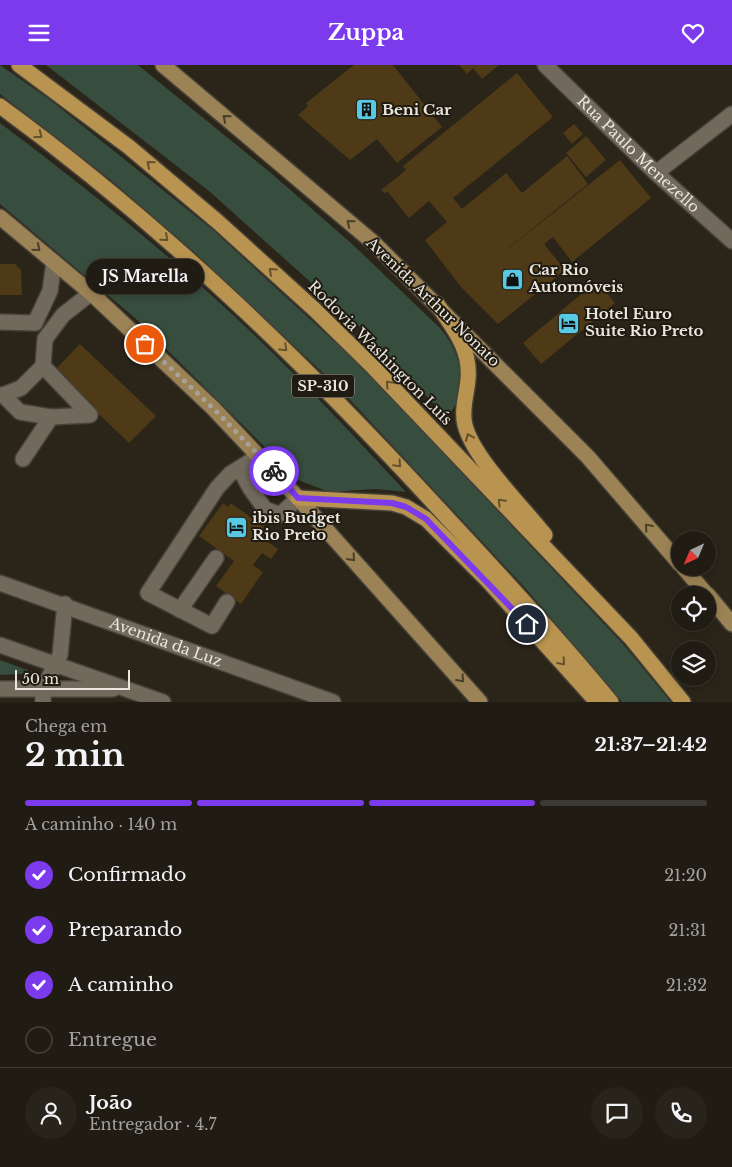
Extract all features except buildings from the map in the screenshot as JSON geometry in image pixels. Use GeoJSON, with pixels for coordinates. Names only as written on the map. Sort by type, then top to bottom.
{"type":"FeatureCollection","features":[{"type":"Feature","properties":{"kind":"highway","name":"Rodovia Washington Luís"},"geometry":{"type":"LineString","coordinates":[[19,65],[129,147],[218,222],[316,310],[381,375],[631,638],[683,702]]}},
{"type":"Feature","properties":{"kind":"highway","name":"SP-310"},"geometry":{"type":"LineString","coordinates":[[0,106],[114,193],[184,255],[315,377],[362,424],[557,636],[612,702]]}},
{"type":"Feature","properties":{"kind":"highway"},"geometry":{"type":"LineString","coordinates":[[437,304],[462,343],[468,358],[464,423],[469,439],[480,457],[631,638]]}},
{"type":"Feature","properties":{"kind":"highway"},"geometry":{"type":"LineString","coordinates":[[298,498],[392,503],[406,507],[426,519],[489,582],[597,702]]}},
{"type":"Feature","properties":{"kind":"main road","name":"Avenida Arthur Nonato"},"geometry":{"type":"LineString","coordinates":[[163,65],[375,244],[588,457],[671,554]]}},
{"type":"Feature","properties":{"kind":"main road"},"geometry":{"type":"LineString","coordinates":[[4,224],[91,293],[213,408],[298,498],[480,702]]}},
{"type":"Feature","properties":{"kind":"main road"},"geometry":{"type":"LineString","coordinates":[[691,576],[699,586]]}},
{"type":"Feature","properties":{"kind":"main road"},"geometry":{"type":"LineString","coordinates":[[716,605],[732,624]]}},
{"type":"Feature","properties":{"kind":"street","name":"Rua Paulo Menezello"},"geometry":{"type":"LineString","coordinates":[[545,65],[656,173],[732,241]]}},
{"type":"Feature","properties":{"kind":"street"},"geometry":{"type":"LineString","coordinates":[[656,173],[732,114]]}},
{"type":"Feature","properties":{"kind":"street"},"geometry":{"type":"LineString","coordinates":[[35,323],[50,291],[54,262]]}},
{"type":"Feature","properties":{"kind":"street"},"geometry":{"type":"LineString","coordinates":[[1,395],[21,388],[43,366],[45,339],[63,315],[91,293]]}},
{"type":"Feature","properties":{"kind":"street"},"geometry":{"type":"LineString","coordinates":[[0,322],[35,323]]}},
{"type":"Feature","properties":{"kind":"street"},"geometry":{"type":"LineString","coordinates":[[35,323],[45,339]]}},
{"type":"Feature","properties":{"kind":"street"},"geometry":{"type":"LineString","coordinates":[[1,395],[20,411],[51,417],[90,415],[43,366]]}},
{"type":"Feature","properties":{"kind":"street"},"geometry":{"type":"LineString","coordinates":[[23,459],[51,417]]}},
{"type":"Feature","properties":{"kind":"street"},"geometry":{"type":"LineString","coordinates":[[227,602],[212,626],[148,593],[217,488],[230,474],[257,454]]}},
{"type":"Feature","properties":{"kind":"street"},"geometry":{"type":"LineString","coordinates":[[243,466],[244,477],[266,509],[280,515],[298,498]]}},
{"type":"Feature","properties":{"kind":"street"},"geometry":{"type":"LineString","coordinates":[[180,609],[216,558]]}},
{"type":"Feature","properties":{"kind":"street","name":"Avenida da Luz"},"geometry":{"type":"LineString","coordinates":[[0,583],[65,604],[333,702]]}},
{"type":"Feature","properties":{"kind":"street"},"geometry":{"type":"LineString","coordinates":[[43,696],[60,655],[65,604]]}},
{"type":"Feature","properties":{"kind":"street"},"geometry":{"type":"LineString","coordinates":[[0,645],[163,702]]}},
{"type":"Feature","properties":{"kind":"street"},"geometry":{"type":"LineString","coordinates":[[0,689],[43,696],[127,689]]}},
{"type":"Feature","properties":{"kind":"green space"},"geometry":{"type":"Polygon","coordinates":[[[0,65],[49,99],[213,230],[361,366],[623,644],[671,702],[622,702],[527,590],[339,388],[193,251],[112,181],[0,94],[0,65]]]}},
{"type":"Feature","properties":{"kind":"green space"},"geometry":{"type":"Polygon","coordinates":[[[46,65],[138,65],[271,173],[351,243],[440,328],[447,337],[457,357],[461,379],[457,401],[451,412],[444,414],[355,322],[209,191],[46,65]]]}},
{"type":"Feature","properties":{"kind":"green space"},"geometry":{"type":"Polygon","coordinates":[[[0,123],[112,210],[220,303],[292,372],[406,492],[376,489],[329,492],[298,480],[135,318],[0,204],[0,123]]]}},
{"type":"Feature","properties":{"kind":"green space"},"geometry":{"type":"Polygon","coordinates":[[[0,660],[36,673],[0,675],[0,660]]]}},
{"type":"Feature","properties":{"kind":"way so far"},"geometry":{"type":"LineString","coordinates":[[145,344],[213,408],[274,471]]}},
{"type":"Feature","properties":{"kind":"place","name":"Beni Car"},"geometry":{"type":"Point","coordinates":[366,110]}},
{"type":"Feature","properties":{"kind":"place","name":"Car Rio Automóveis"},"geometry":{"type":"Point","coordinates":[513,279]}},
{"type":"Feature","properties":{"kind":"place","name":"Hotel Euro Suite Rio Preto"},"geometry":{"type":"Point","coordinates":[569,323]}},
{"type":"Feature","properties":{"kind":"place","name":"JS Marella"},"geometry":{"type":"Point","coordinates":[145,344]}},
{"type":"Feature","properties":{"kind":"place","name":"ibis Budget Rio Preto"},"geometry":{"type":"Point","coordinates":[236,527]}},
{"type":"Feature","properties":{"kind":"route"},"geometry":{"type":"LineString","coordinates":[[274,471],[298,498],[392,503],[406,507],[426,519],[489,582],[527,624]]}}]}
